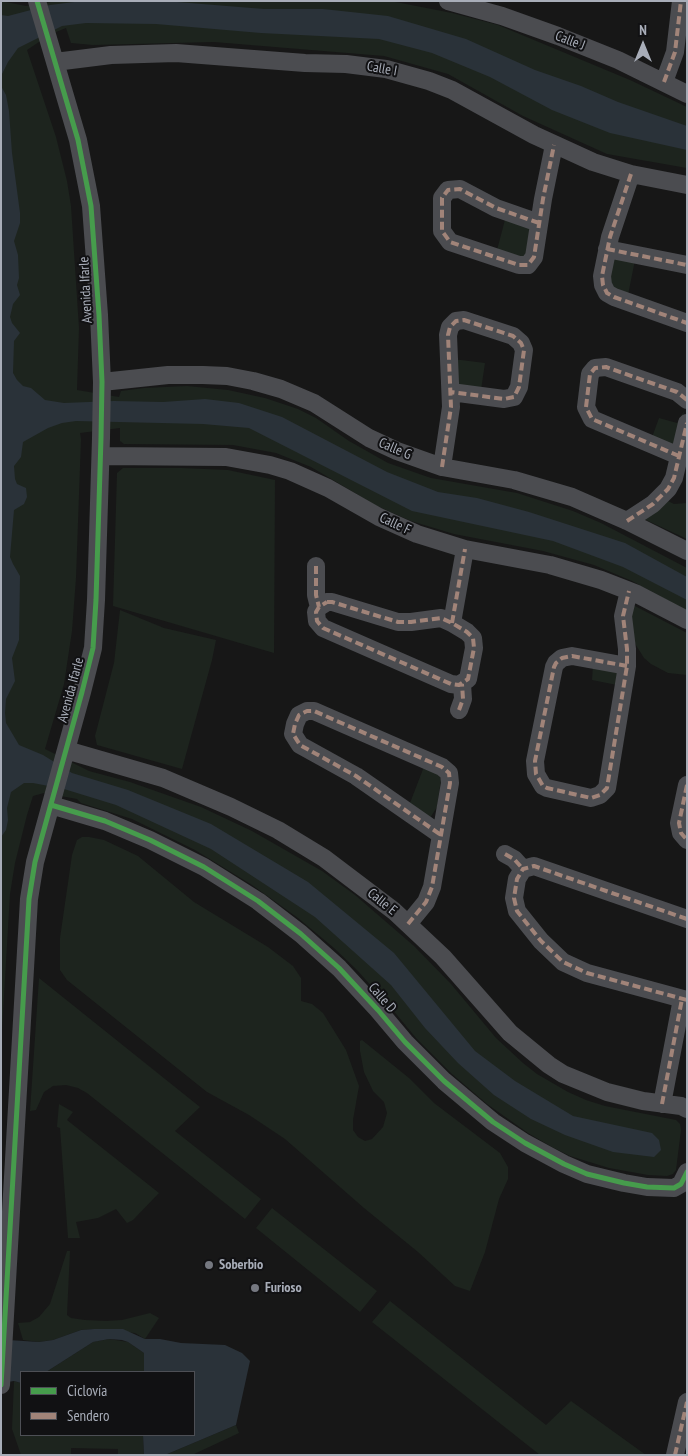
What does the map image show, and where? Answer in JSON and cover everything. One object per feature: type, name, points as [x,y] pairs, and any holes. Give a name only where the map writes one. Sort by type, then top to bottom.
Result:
[{"type":"street","name":"Calle J","points":[[448,1],[502,16],[551,33],[603,54],[687,94]]},
{"type":"street","points":[[664,82],[675,52],[682,1]]},
{"type":"street","name":"Avenida Ifarle","points":[[1,1385],[29,899],[35,862],[93,648],[101,456],[102,387],[91,206],[83,160],[38,3]]},
{"type":"street","name":"Calle I","points":[[55,62],[111,55],[176,53],[376,67],[408,74],[452,90],[554,145],[592,162],[631,174],[687,185]]},
{"type":"street","points":[[539,223],[496,208],[460,189],[448,190],[442,198],[442,231],[450,242],[522,266],[528,265],[533,260],[554,145]]},
{"type":"street","points":[[631,174],[608,249],[602,281],[607,293],[614,297],[687,323]]},
{"type":"street","points":[[608,249],[687,265]]},
{"type":"street","points":[[442,467],[449,422],[451,392],[448,331],[452,324],[456,321],[464,320],[512,336],[521,343],[524,354],[519,387],[514,397],[504,399],[451,392]]},
{"type":"street","points":[[679,456],[592,419],[586,407],[590,374],[599,367],[606,367],[677,392],[687,400]]},
{"type":"street","name":"Calle G","points":[[102,387],[168,376],[227,376],[253,381],[314,403],[386,447],[442,467],[514,480],[548,489],[598,508],[687,551]]},
{"type":"street","points":[[627,521],[653,504],[668,489],[674,478],[687,423]]},
{"type":"street","name":"Calle F","points":[[101,456],[226,457],[270,465],[290,471],[328,488],[404,529],[465,549],[566,570],[602,580],[629,591],[687,620]]},
{"type":"street","points":[[452,623],[465,549]]},
{"type":"street","points":[[316,566],[318,607],[316,616],[317,621],[323,628],[451,684],[462,684],[466,682],[469,676],[474,643],[470,635],[452,623],[441,618],[398,622],[332,602],[318,607]]},
{"type":"street","points":[[627,666],[572,656],[562,658],[556,663],[535,761],[536,774],[543,786],[591,798],[604,792],[608,783],[627,666],[623,616],[629,591]]},
{"type":"street","points":[[459,710],[463,699],[462,684]]},
{"type":"street","points":[[408,924],[430,896],[441,835],[450,778],[446,770],[314,711],[300,714],[293,734],[300,745],[356,776],[441,835]]},
{"type":"street","name":"Calle E","points":[[65,754],[163,778],[255,818],[324,858],[368,890],[408,924],[443,957],[510,1033],[535,1056],[562,1074],[592,1087],[625,1097],[662,1104]]},
{"type":"street","points":[[687,785],[679,823],[681,834],[687,840]]},
{"type":"street","name":"Calle D","points":[[52,802],[150,840],[204,867],[258,901],[301,934],[339,968],[405,1042],[444,1081],[493,1122],[525,1143],[587,1174],[624,1183],[647,1187],[674,1188],[681,1184],[687,1172]]},
{"type":"street","points":[[505,854],[514,859],[523,869]]},
{"type":"street","points":[[687,919],[539,867],[530,866],[523,869],[517,879],[514,892],[517,912],[555,956],[587,972],[685,1000],[662,1104],[682,1106],[687,1109]]},
{"type":"street","points":[[679,1454],[687,1403]]},
{"type":"shaded area","points":[[1,1],[26,6],[57,1],[389,1],[452,13],[498,25],[630,80],[687,107],[687,168],[607,154],[523,116],[448,74],[384,56],[214,42],[93,45],[71,43],[66,28],[51,34],[27,50],[56,137],[71,206],[79,328],[77,390],[119,397],[121,391],[187,386],[228,390],[265,398],[298,409],[316,418],[349,441],[388,463],[431,478],[517,493],[573,511],[601,523],[687,568],[687,611],[632,581],[594,565],[543,551],[454,534],[411,521],[377,506],[311,467],[276,453],[233,445],[124,444],[120,441],[120,428],[80,433],[76,578],[72,631],[64,684],[45,749],[89,771],[130,782],[201,807],[252,831],[322,871],[355,895],[414,946],[451,984],[496,1038],[537,1074],[586,1100],[605,1106],[676,1120],[680,1124],[681,1130],[676,1170],[673,1174],[667,1176],[648,1175],[609,1168],[570,1156],[528,1133],[487,1104],[452,1074],[416,1038],[357,970],[298,918],[252,885],[195,850],[132,819],[81,803],[77,799],[44,793],[33,796],[27,815],[15,863],[10,894],[1,1047]]},
{"type":"shaded area","points":[[82,1],[165,1],[264,9],[323,9],[388,16],[466,39],[535,70],[687,126],[687,150],[610,133],[552,110],[490,77],[432,53],[379,39],[261,33],[156,24],[86,23],[62,26],[18,48],[1,76],[1,15],[8,16],[50,5]]},
{"type":"shaded area","points":[[1,86],[6,95],[9,111],[12,153],[20,213],[20,223],[14,241],[18,255],[19,278],[17,285],[20,295],[13,304],[10,317],[20,333],[14,341],[13,373],[23,386],[31,388],[45,400],[64,403],[163,402],[205,399],[239,403],[282,417],[387,472],[438,492],[477,498],[529,512],[625,543],[687,577],[687,600],[623,567],[553,541],[412,511],[249,428],[203,424],[76,421],[62,423],[48,428],[23,442],[21,457],[14,466],[17,484],[26,488],[27,497],[24,504],[14,510],[10,557],[20,576],[19,640],[12,658],[15,681],[6,699],[5,713],[6,723],[19,745],[43,755],[72,773],[128,790],[211,824],[308,882],[394,953],[475,1051],[515,1081],[573,1116],[652,1133],[659,1140],[661,1150],[654,1157],[613,1152],[565,1135],[531,1119],[494,1095],[458,1063],[425,1028],[391,985],[315,917],[211,849],[116,805],[64,789],[33,783],[24,783],[11,792],[7,808],[8,820],[6,830],[1,837]]},
{"type":"shaded area","points":[[506,216],[534,228],[530,253],[523,257],[497,250]]},
{"type":"shaded area","points":[[615,256],[635,260],[628,295],[610,288],[609,276]]},
{"type":"shaded area","points":[[453,359],[485,363],[481,390],[459,387]]},
{"type":"shaded area","points":[[684,411],[677,445],[651,440],[659,418],[677,423]]},
{"type":"shaded area","points":[[123,468],[228,470],[275,480],[274,653],[113,606],[117,473]]},
{"type":"shaded area","points":[[668,501],[674,504],[687,503],[687,539],[644,519]]},
{"type":"shaded area","points":[[633,605],[687,633],[687,675],[668,673],[644,658],[634,642],[630,623]]},
{"type":"shaded area","points":[[120,610],[164,628],[216,640],[182,769],[97,745],[95,736],[114,663]]},
{"type":"shaded area","points":[[593,665],[619,671],[617,685],[592,680]]},
{"type":"shaded area","points":[[425,764],[436,771],[441,779],[437,807],[430,818],[410,803]]},
{"type":"shaded area","points":[[82,837],[104,840],[138,856],[194,902],[268,947],[293,966],[301,978],[301,1001],[312,1004],[323,1013],[346,1050],[359,1086],[353,1120],[353,1130],[358,1137],[365,1141],[372,1139],[383,1127],[387,1113],[384,1102],[373,1091],[364,1072],[360,1051],[360,1041],[362,1040],[409,1078],[434,1103],[500,1153],[508,1167],[508,1179],[499,1199],[485,1252],[470,1291],[455,1286],[418,1252],[285,1139],[249,1115],[207,1092],[67,980],[60,970],[60,938],[72,855],[77,840]]},
{"type":"shaded area","points":[[39,978],[200,1107],[175,1131],[261,1199],[245,1219],[87,1093],[78,1088],[66,1085],[53,1086],[44,1092],[36,1110],[30,1111]]},
{"type":"shaded area","points":[[59,1104],[73,1112],[67,1120],[159,1193],[133,1220],[127,1223],[116,1209],[98,1218],[76,1222],[80,1238],[68,1238],[60,1128],[57,1127]]},
{"type":"shaded area","points":[[272,1208],[377,1291],[360,1312],[256,1228]]},
{"type":"shaded area","points":[[67,1251],[70,1251],[67,1315],[71,1318],[106,1321],[122,1320],[150,1313],[159,1318],[145,1339],[135,1333],[94,1329],[81,1330],[53,1340],[39,1342],[23,1340],[18,1323],[30,1322],[39,1317],[50,1304]]},
{"type":"shaded area","points":[[390,1301],[546,1425],[571,1401],[646,1455],[540,1455],[372,1322]]},
{"type":"shaded area","points":[[123,1329],[145,1339],[225,1345],[242,1353],[250,1361],[236,1425],[165,1455],[144,1455],[143,1436],[195,1436],[195,1371],[144,1371],[144,1353],[122,1340],[109,1339],[93,1342],[48,1371],[20,1371],[20,1383],[14,1381],[1,1383],[8,1340],[39,1342],[53,1340],[81,1330]]},
{"type":"shaded area","points":[[109,1339],[128,1342],[144,1353],[144,1371],[48,1371],[93,1342]]},
{"type":"shaded area","points":[[14,1381],[20,1383],[20,1436],[143,1436],[144,1455],[118,1455],[118,1449],[71,1448],[71,1455],[21,1455],[12,1429]]},
{"type":"shaded area","points":[[236,1425],[239,1433],[192,1455],[165,1455]]},
{"type":"marked path","points":[[664,82],[675,52],[681,1]]},
{"type":"marked path","points":[[539,223],[496,208],[460,189],[448,190],[442,198],[442,231],[450,242],[519,265],[528,265],[534,257],[554,145]]},
{"type":"marked path","points":[[631,174],[610,237],[602,276],[603,285],[607,293],[614,297],[687,323]]},
{"type":"marked path","points":[[607,249],[687,265]]},
{"type":"marked path","points":[[442,467],[451,407],[448,335],[450,327],[456,321],[464,320],[513,336],[521,343],[524,350],[519,387],[514,397],[504,399],[451,392]]},
{"type":"marked path","points":[[679,456],[592,419],[586,407],[590,374],[595,368],[606,367],[677,392],[687,400]]},
{"type":"marked path","points":[[627,521],[653,504],[668,489],[674,478],[687,423]]},
{"type":"marked path","points":[[452,623],[465,549]]},
{"type":"marked path","points":[[316,566],[316,595],[319,607]]},
{"type":"marked path","points":[[627,666],[572,656],[562,658],[556,663],[535,761],[536,774],[543,786],[591,798],[600,795],[607,788],[627,666],[623,616],[629,591]]},
{"type":"marked path","points":[[327,602],[398,622],[441,618],[452,623],[473,638],[474,648],[468,679],[459,685],[451,684],[323,628],[317,621],[316,612],[319,607],[327,602]]},
{"type":"marked path","points":[[459,710],[463,699],[462,684]]},
{"type":"marked path","points":[[408,924],[426,902],[432,887],[450,783],[449,773],[442,767],[314,711],[307,711],[299,715],[293,734],[300,745],[356,776],[441,835]]},
{"type":"marked path","points":[[687,785],[679,823],[681,833],[687,840]]},
{"type":"marked path","points":[[505,854],[514,859],[523,869]]},
{"type":"marked path","points":[[687,919],[534,866],[523,869],[517,879],[514,898],[517,911],[541,941],[563,962],[587,973],[687,1000]]},
{"type":"marked path","points":[[662,1104],[682,999]]},
{"type":"marked path","points":[[675,1455],[687,1402]]},
{"type":"cycle path","points":[[1,1385],[29,899],[35,862],[93,648],[101,438],[102,382],[91,206],[78,140],[37,1]]},
{"type":"cycle path","points":[[51,805],[105,821],[150,840],[204,867],[258,901],[301,934],[339,968],[405,1042],[444,1081],[493,1122],[525,1143],[587,1174],[624,1183],[647,1187],[674,1188],[681,1184],[687,1172]]},
{"type":"place","name":"Soberbio","points":[[209,1265]]},
{"type":"place","name":"Furioso","points":[[255,1288]]}]
